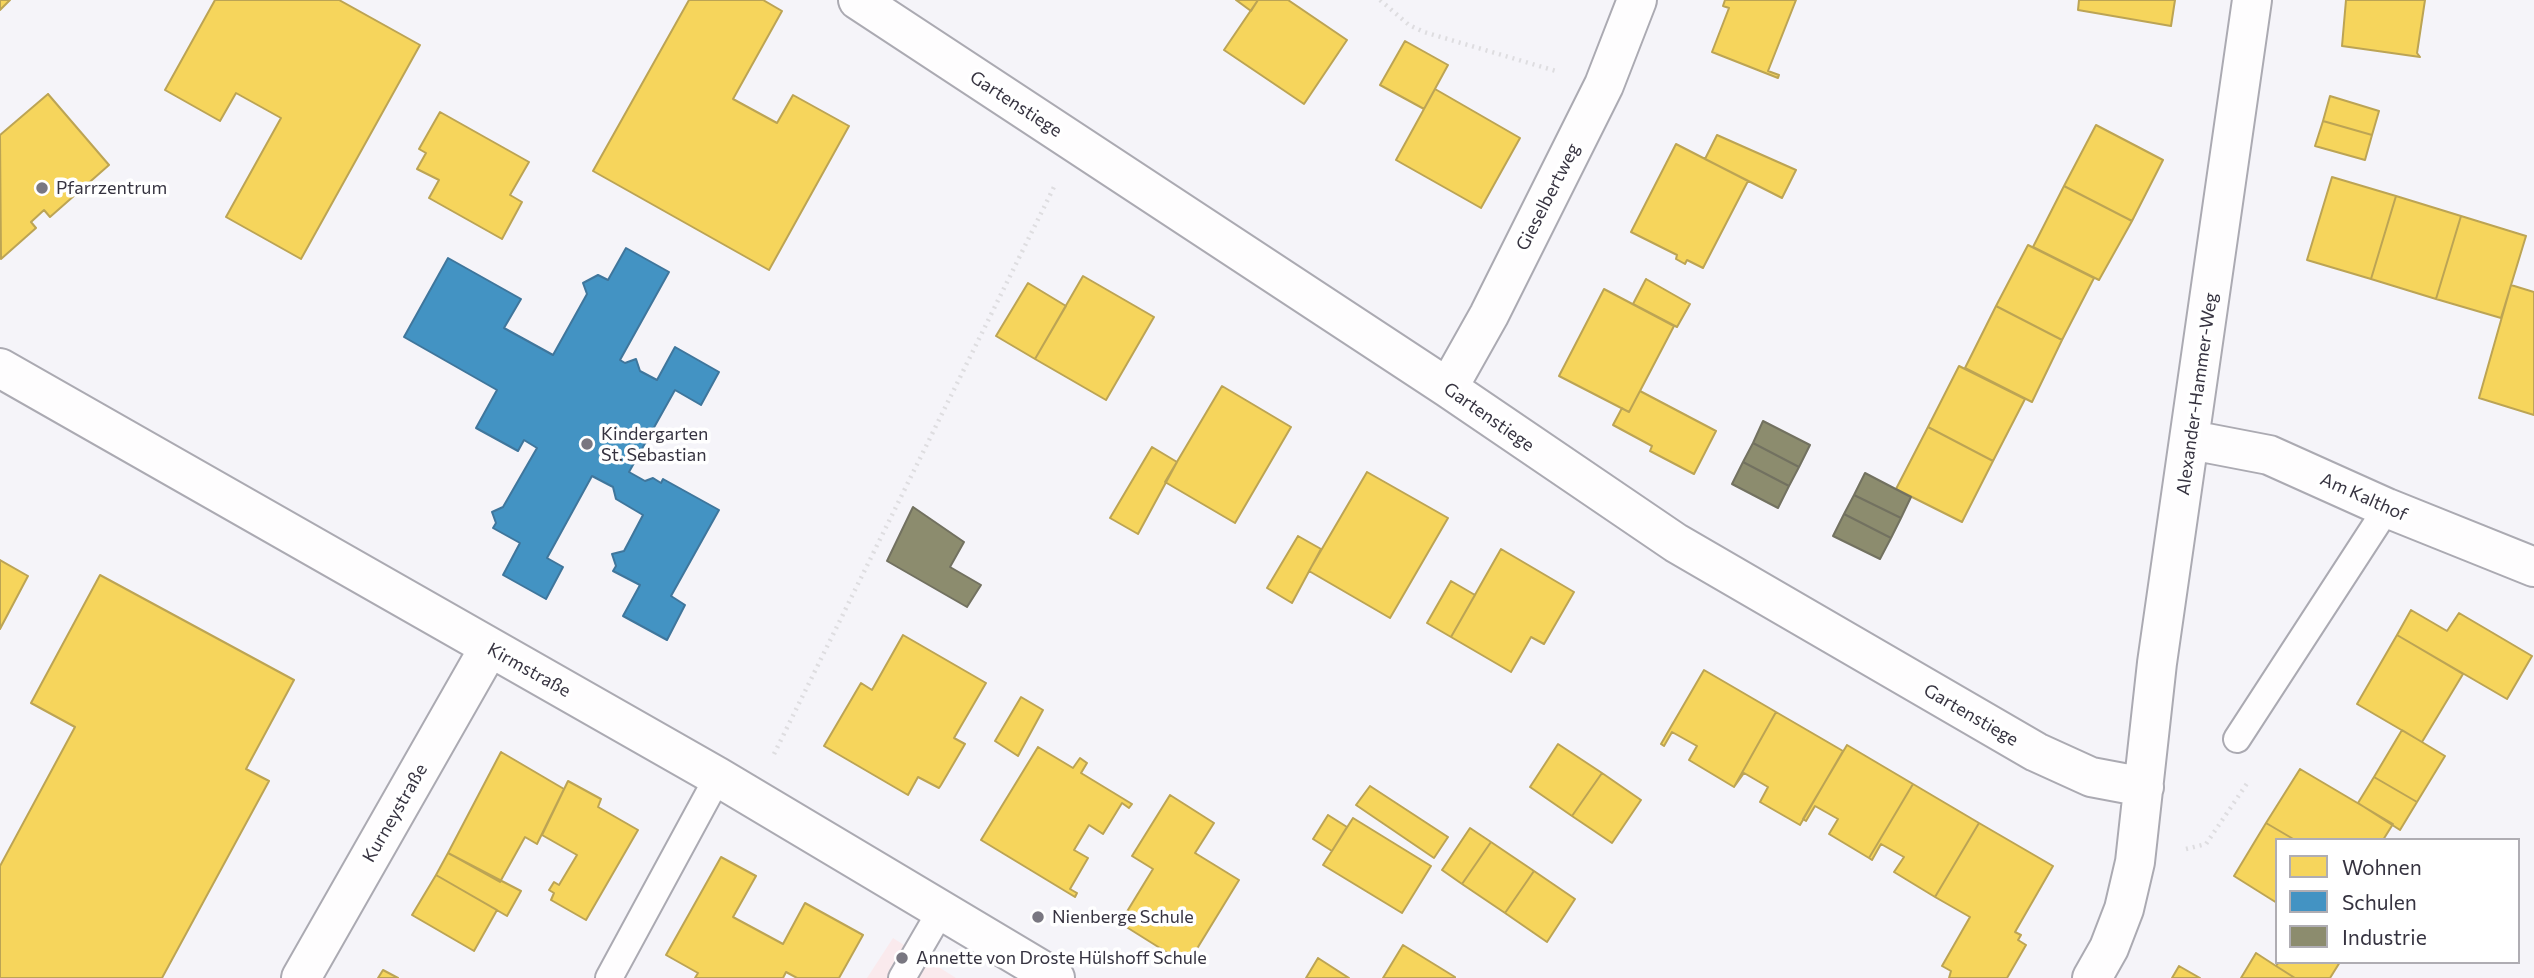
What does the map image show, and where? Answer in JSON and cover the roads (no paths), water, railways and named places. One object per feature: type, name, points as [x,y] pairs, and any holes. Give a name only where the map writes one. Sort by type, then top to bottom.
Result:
[{"type":"street","name":"Gartenstiege","points":[[858,0],[1448,388],[1676,543],[2036,752],[2091,777],[2144,788]]},
{"type":"street","name":"Gieselbertweg","points":[[1448,388],[1489,315],[1604,85],[1637,0]]},
{"type":"street","name":"Alexander-Hammer-Weg","points":[[2092,978],[2109,948],[2124,909],[2135,862],[2157,663],[2252,0]]},
{"type":"street","name":"Kirmstraße","points":[[0,368],[752,797],[1055,978]]},
{"type":"street","name":"Am Kalthof","points":[[2191,440],[2269,455],[2387,508],[2534,567]]},
{"type":"street","name":"Kurneystraße","points":[[301,978],[489,648]]},
{"type":"lane","points":[[2237,739],[2387,508]]},
{"type":"lane","points":[[609,978],[718,778]]},
{"type":"lane","points":[[902,978],[942,909]]},
{"type":"place","name":"Pfarrzentrum","points":[[42,188]]},
{"type":"place","name":"Kindergarten St. Sebastian","points":[[587,444]]},
{"type":"place","name":"Nienberge Schule","points":[[1038,917]]},
{"type":"place","name":"Annette von Droste Hülshoff Schule","points":[[902,958]]}]
